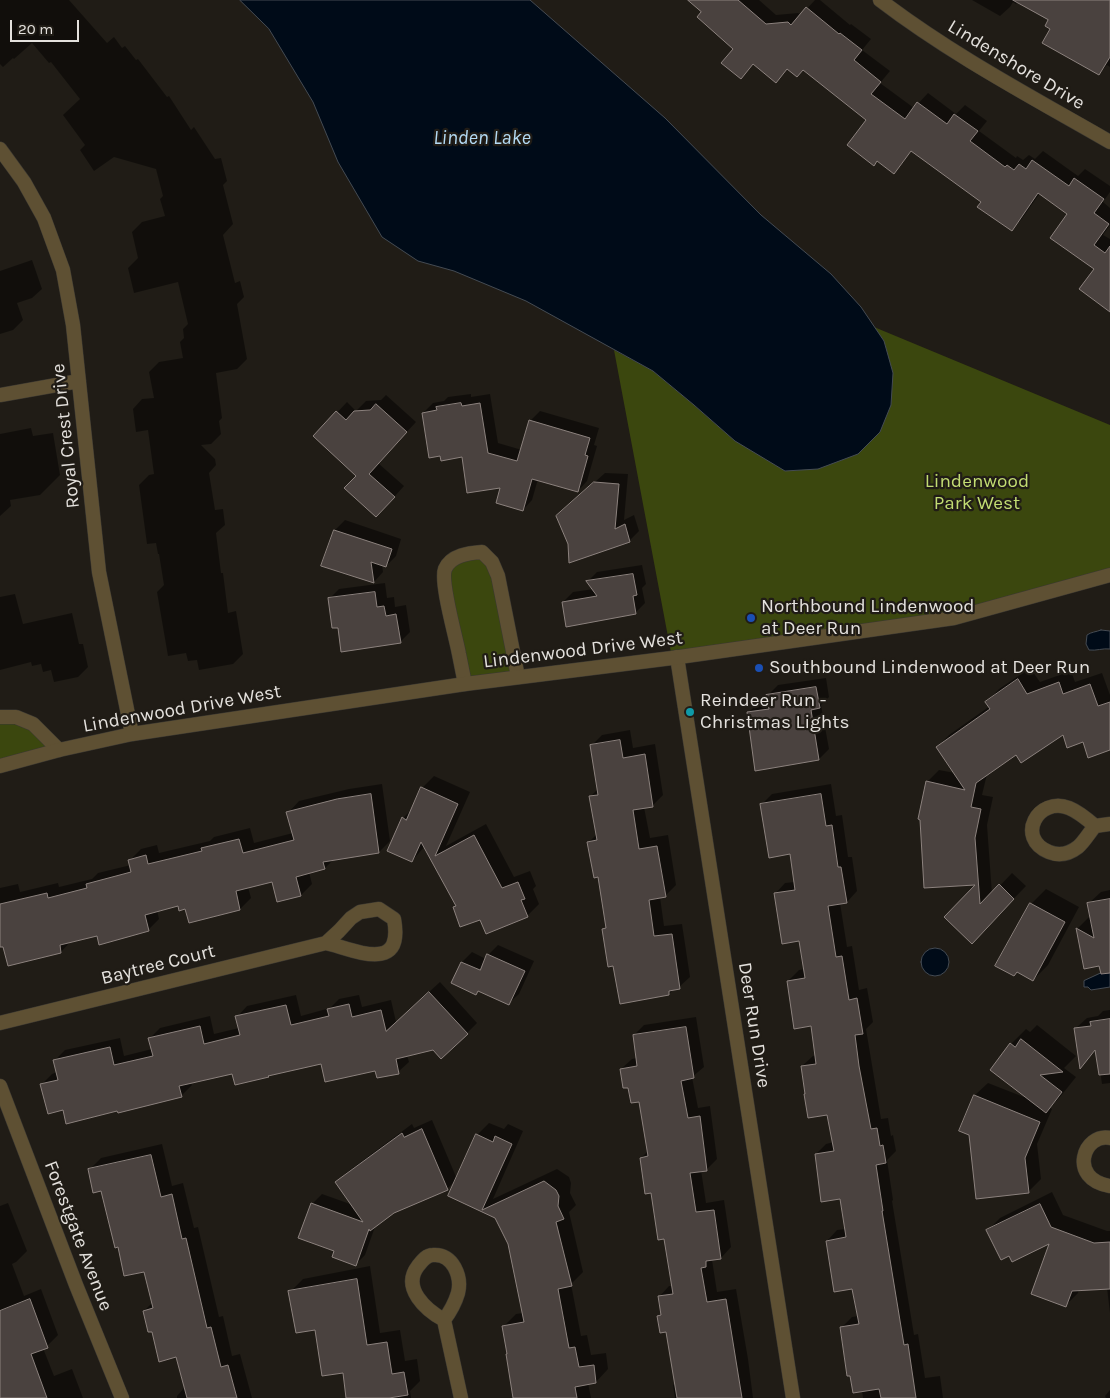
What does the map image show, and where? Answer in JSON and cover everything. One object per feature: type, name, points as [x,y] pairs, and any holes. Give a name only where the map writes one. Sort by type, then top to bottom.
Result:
[{"type":"street","name":"Lindenshore Drive","points":[[880,0],[937,41],[1110,142]]},
{"type":"street","name":"Royal Crest Drive","points":[[0,149],[24,182],[44,218],[63,270],[73,325],[99,572],[132,734]]},
{"type":"street","points":[[0,395],[79,381]]},
{"type":"street","points":[[464,684],[444,586],[445,570],[454,558],[468,553],[482,552],[492,562],[498,576],[518,677]]},
{"type":"street","name":"Lindenwood Drive West","points":[[0,766],[59,750],[132,734],[464,684],[677,657],[954,618],[1110,575]]},
{"type":"street","name":"Deer Run Drive","points":[[677,657],[793,1398]]},
{"type":"street","points":[[0,717],[16,717],[33,724],[59,750]]},
{"type":"street","points":[[1095,826],[1110,824]]},
{"type":"street","name":"Baytree Court","points":[[0,1023],[326,943],[351,918],[360,912],[379,909],[394,919],[395,941],[389,950],[379,954],[364,954],[326,943]]},
{"type":"street","name":"Forestgate Avenue","points":[[0,1086],[122,1398]]},
{"type":"street","points":[[1110,1138],[1105,1137],[1094,1141],[1086,1150],[1084,1160],[1085,1171],[1092,1180],[1110,1186]]},
{"type":"street","points":[[444,1320],[432,1314],[423,1305],[416,1295],[412,1284],[415,1270],[423,1259],[432,1254],[442,1255],[452,1262],[458,1276],[459,1292],[444,1320],[460,1398]]},
{"type":"green space","name":"Lindenwood Park West","points":[[874,327],[1110,425],[1110,575],[954,618],[672,658],[614,350],[653,371],[735,441],[884,341]]},
{"type":"green space","points":[[468,553],[492,562],[518,677],[465,684],[444,586],[455,559]]},
{"type":"green space","points":[[0,717],[16,717],[59,750],[0,766]]},
{"type":"water","name":"Linden Lake","points":[[240,0],[530,0],[665,118],[761,215],[831,274],[861,307],[884,341],[893,373],[891,405],[880,432],[858,454],[818,469],[785,471],[735,441],[653,371],[526,301],[454,271],[418,261],[382,237],[338,162],[313,102],[269,29]]},
{"type":"water","points":[[1101,630],[1110,631],[1110,649],[1089,650],[1086,644],[1087,635]]},
{"type":"water","points":[[935,948],[945,952],[949,962],[945,972],[935,976],[925,972],[921,962],[925,952]]},
{"type":"water","points":[[1110,969],[1110,987],[1091,990],[1088,987],[1084,987],[1084,981]]},
{"type":"building","points":[[688,0],[738,0],[766,24],[788,22],[791,25],[806,7],[862,50],[854,60],[881,82],[871,94],[905,119],[917,102],[947,124],[954,114],[978,131],[970,141],[1005,167],[1007,165],[1014,170],[1019,164],[1026,169],[1032,160],[1069,186],[1074,178],[1104,199],[1094,213],[1109,224],[1094,245],[1105,253],[1110,246],[1110,312],[1079,289],[1094,269],[1050,238],[1067,214],[1038,193],[1012,231],[977,207],[981,202],[911,151],[894,174],[877,161],[874,166],[847,145],[866,120],[803,70],[797,77],[787,69],[776,83],[753,64],[741,79],[721,63],[733,49],[697,17],[701,12]]},
{"type":"building","points":[[1013,0],[1110,0],[1110,57],[1099,75],[1042,43],[1050,29],[1045,26],[1048,20]]},
{"type":"building","points":[[461,403],[462,406],[480,403],[488,453],[517,461],[529,420],[590,438],[585,455],[588,456],[578,492],[532,479],[523,511],[496,503],[500,488],[467,493],[462,457],[441,461],[440,456],[429,458],[422,413],[437,410],[436,407]]},
{"type":"building","points":[[376,404],[407,432],[369,474],[395,497],[376,517],[344,488],[356,476],[313,436],[336,411],[346,420],[354,411],[370,410]]},
{"type":"building","points":[[594,482],[619,484],[615,529],[625,524],[630,542],[569,563],[568,544],[556,516]]},
{"type":"building","points":[[334,530],[392,549],[386,567],[371,562],[374,583],[321,566]]},
{"type":"building","points":[[633,574],[637,595],[633,596],[636,614],[566,627],[562,602],[597,596],[586,581]]},
{"type":"building","points":[[375,592],[377,607],[384,606],[386,616],[396,614],[401,643],[341,652],[338,628],[332,628],[328,598]]},
{"type":"building","points":[[1018,679],[1027,694],[1059,682],[1063,694],[1090,684],[1098,706],[1110,702],[1110,750],[1088,758],[1083,742],[1067,748],[1063,735],[1021,763],[1016,755],[976,783],[971,807],[981,809],[975,838],[980,904],[999,884],[1014,899],[972,944],[944,917],[975,885],[924,888],[920,820],[918,819],[926,781],[965,790],[936,747],[990,709],[985,702]]},
{"type":"building","points":[[816,687],[820,708],[811,710],[819,760],[755,771],[747,712],[769,709],[766,695]]},
{"type":"building","points":[[620,740],[623,758],[645,754],[653,807],[633,810],[639,849],[657,846],[666,897],[649,900],[654,936],[672,934],[680,989],[669,991],[669,995],[620,1004],[613,966],[608,967],[602,929],[606,928],[598,877],[594,878],[587,842],[597,840],[589,796],[598,795],[590,745]]},
{"type":"building","points":[[421,787],[458,804],[435,856],[474,835],[502,888],[518,882],[525,899],[521,900],[528,917],[486,934],[480,920],[460,927],[453,907],[456,906],[421,842],[412,862],[387,851],[402,817],[406,820]]},
{"type":"building","points":[[371,794],[379,853],[323,862],[325,869],[296,877],[301,896],[277,902],[272,882],[236,891],[240,910],[189,923],[185,909],[179,911],[178,906],[145,915],[149,931],[99,945],[97,936],[60,945],[61,953],[8,966],[3,947],[0,947],[0,904],[47,893],[48,898],[87,888],[86,884],[131,872],[128,860],[146,855],[148,864],[202,851],[201,848],[239,839],[243,853],[294,840],[286,812],[337,799]]},
{"type":"building","points":[[821,794],[826,826],[832,825],[838,867],[841,867],[847,903],[828,906],[836,957],[842,956],[849,1000],[857,998],[863,1034],[855,1035],[859,1066],[871,1129],[877,1128],[880,1146],[883,1145],[886,1163],[876,1165],[882,1211],[904,1345],[908,1344],[916,1398],[881,1398],[879,1389],[853,1393],[850,1376],[847,1376],[840,1327],[859,1324],[852,1289],[834,1292],[826,1241],[846,1237],[840,1199],[821,1202],[815,1154],[834,1151],[827,1115],[808,1118],[801,1066],[816,1064],[811,1026],[794,1029],[787,981],[805,978],[799,941],[782,944],[774,893],[795,890],[790,854],[769,858],[760,804]]},
{"type":"building","points":[[1110,899],[1110,973],[1101,974],[1099,966],[1084,969],[1076,928],[1094,938],[1087,903]]},
{"type":"building","points":[[1030,903],[1065,922],[1033,981],[1017,972],[1014,976],[995,966]]},
{"type":"building","points":[[487,954],[525,971],[509,1005],[478,991],[476,995],[451,983],[461,962],[480,970]]},
{"type":"building","points":[[429,992],[468,1034],[441,1059],[433,1050],[396,1059],[399,1074],[377,1078],[375,1071],[325,1082],[321,1064],[235,1085],[232,1074],[179,1086],[182,1097],[118,1113],[117,1111],[66,1124],[63,1110],[48,1114],[40,1084],[58,1080],[53,1060],[110,1047],[114,1065],[153,1056],[148,1038],[200,1026],[204,1044],[240,1035],[235,1016],[286,1005],[291,1025],[329,1016],[327,1009],[349,1004],[352,1017],[381,1010],[386,1031]]},
{"type":"building","points":[[1110,1019],[1110,1074],[1099,1075],[1095,1050],[1080,1069],[1074,1028],[1091,1026],[1090,1022]]},
{"type":"building","points":[[686,1027],[694,1078],[681,1081],[688,1118],[700,1116],[707,1171],[690,1173],[696,1212],[714,1210],[721,1259],[706,1261],[706,1267],[701,1268],[707,1302],[726,1299],[742,1398],[677,1398],[666,1332],[660,1333],[657,1316],[661,1315],[658,1296],[673,1294],[664,1239],[658,1240],[651,1193],[645,1194],[640,1158],[648,1156],[639,1102],[631,1103],[628,1088],[623,1088],[620,1069],[637,1066],[633,1035]]},
{"type":"building","points":[[1021,1039],[1063,1072],[1040,1075],[1062,1092],[1046,1113],[990,1070],[1010,1043],[1015,1047]]},
{"type":"building","points":[[974,1095],[1040,1122],[1025,1158],[1029,1193],[976,1199],[969,1135],[959,1131]]},
{"type":"building","points":[[422,1129],[448,1190],[394,1213],[370,1231],[369,1229],[356,1266],[332,1257],[334,1251],[298,1238],[311,1203],[363,1222],[335,1182],[402,1133],[404,1137]]},
{"type":"building","points":[[476,1134],[493,1142],[495,1136],[512,1144],[482,1210],[544,1181],[556,1190],[559,1196],[558,1206],[564,1219],[556,1222],[572,1286],[558,1289],[569,1348],[575,1347],[579,1367],[594,1365],[596,1383],[575,1387],[577,1398],[513,1398],[502,1326],[524,1322],[508,1244],[495,1218],[448,1196]]},
{"type":"building","points":[[151,1155],[161,1197],[172,1194],[182,1239],[186,1238],[207,1328],[211,1327],[221,1367],[228,1365],[237,1398],[187,1398],[176,1357],[159,1362],[152,1332],[148,1332],[143,1311],[153,1308],[144,1272],[124,1276],[118,1247],[115,1248],[101,1191],[93,1193],[88,1169]]},
{"type":"building","points":[[1040,1204],[1051,1227],[1094,1243],[1110,1242],[1110,1289],[1072,1291],[1066,1307],[1031,1294],[1049,1244],[1012,1262],[1009,1256],[1001,1260],[986,1230]]},
{"type":"building","points":[[357,1279],[367,1345],[387,1342],[392,1374],[404,1372],[408,1395],[389,1398],[346,1398],[343,1373],[322,1376],[315,1330],[296,1333],[288,1291]]},
{"type":"building","points":[[30,1299],[48,1348],[31,1354],[47,1398],[0,1398],[0,1311]]},
{"type":"place","name":"Northbound Lindenwood at Deer Run","points":[[751,618]]},
{"type":"place","name":"Southbound Lindenwood at Deer Run","points":[[759,668]]},
{"type":"place","name":"Reindeer Run - Christmas Lights","points":[[690,712]]}]
